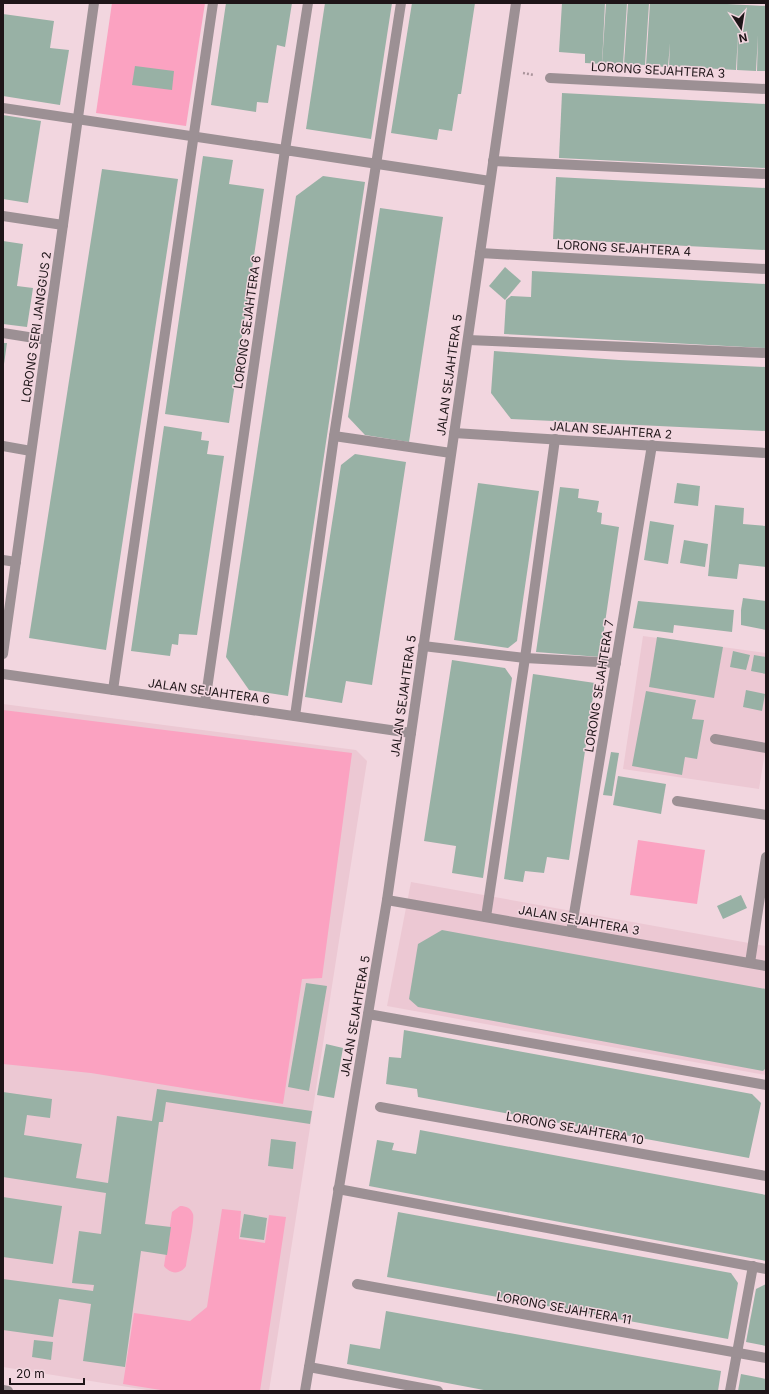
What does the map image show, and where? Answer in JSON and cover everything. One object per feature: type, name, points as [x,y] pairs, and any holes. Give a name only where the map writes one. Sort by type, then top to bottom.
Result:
[{"type":"street","name":"LORONG SERI JANGGUS 2","points":[[3,654],[94,3]]},
{"type":"street","points":[[113,690],[213,3]]},
{"type":"street","name":"LORONG SEJAHTERA 6","points":[[204,703],[308,3]]},
{"type":"street","points":[[295,716],[334,436],[401,3]]},
{"type":"street","name":"JALAN SEJAHTERA 5","points":[[305,1391],[387,900],[516,3]]},
{"type":"street","name":"LORONG SEJAHTERA 3","points":[[550,78],[766,89]]},
{"type":"street","points":[[3,108],[490,181]]},
{"type":"street","points":[[493,161],[766,174]]},
{"type":"street","points":[[3,216],[63,225]]},
{"type":"street","name":"LORONG SEJAHTERA 4","points":[[480,252],[766,269]]},
{"type":"street","points":[[3,333],[47,340]]},
{"type":"street","points":[[468,340],[766,353]]},
{"type":"street","name":"JALAN SEJAHTERA 2","points":[[454,433],[766,453]]},
{"type":"street","points":[[334,436],[451,453]]},
{"type":"street","points":[[486,917],[525,658],[555,439]]},
{"type":"street","name":"LORONG SEJAHTERA 7","points":[[571,932],[652,445]]},
{"type":"street","points":[[3,446],[32,451]]},
{"type":"street","points":[[3,560],[16,562]]},
{"type":"street","points":[[424,646],[525,658],[616,663]]},
{"type":"street","name":"JALAN SEJAHTERA 6","points":[[3,674],[411,733]]},
{"type":"street","points":[[715,738],[766,748]]},
{"type":"street","points":[[677,801],[766,815]]},
{"type":"street","points":[[750,963],[766,857]]},
{"type":"street","name":"JALAN SEJAHTERA 3","points":[[387,900],[766,966]]},
{"type":"street","points":[[368,1014],[766,1085]]},
{"type":"street","name":"LORONG SEJAHTERA 10","points":[[380,1107],[766,1174]]},
{"type":"street","points":[[338,1189],[766,1269]]},
{"type":"street","points":[[730,1391],[753,1266]]},
{"type":"street","name":"LORONG SEJAHTERA 11","points":[[357,1284],[766,1358]]},
{"type":"street","points":[[309,1367],[438,1391]]},
{"type":"street","points":[[3,1390],[8,1391]]},
{"type":"path","points":[[506,70],[550,78]]},
{"type":"shaded area","points":[[112,3],[205,3],[186,126],[96,113]]},
{"type":"shaded area","points":[[643,636],[766,653],[766,746],[759,789],[623,769]]},
{"type":"shaded area","points":[[3,704],[356,750],[367,761],[269,1391],[153,1391],[3,1367]]},
{"type":"shaded area","points":[[3,710],[352,753],[322,978],[302,979],[283,1104],[91,1073],[3,1064]]},
{"type":"shaded area","points":[[638,840],[705,850],[697,904],[630,895]]},
{"type":"shaded area","points":[[411,882],[766,946],[766,1075],[387,1006]]},
{"type":"shaded area","points":[[180,1206],[191,1210],[193,1214],[193,1223],[186,1266],[181,1271],[172,1272],[164,1266],[172,1212]]},
{"type":"shaded area","points":[[222,1209],[241,1211],[239,1239],[265,1243],[269,1215],[286,1217],[260,1391],[167,1391],[123,1384],[134,1313],[190,1321],[207,1307]]},
{"type":"building","points":[[226,3],[292,3],[285,47],[277,45],[268,103],[257,102],[256,112],[211,105]]},
{"type":"building","points":[[325,3],[392,3],[371,139],[306,129]]},
{"type":"building","points":[[412,3],[475,3],[461,94],[458,94],[452,131],[439,129],[437,140],[391,133]]},
{"type":"building","points":[[562,3],[605,3],[602,64],[585,63],[585,54],[559,52]]},
{"type":"building","points":[[606,3],[627,3],[623,65],[602,64]]},
{"type":"building","points":[[628,3],[649,3],[645,65],[624,64]]},
{"type":"building","points":[[650,3],[709,3],[766,6],[766,71],[757,71],[758,35],[756,71],[737,70],[738,34],[736,70],[669,66],[670,43],[668,67],[646,66]]},
{"type":"building","points":[[3,14],[54,21],[50,48],[69,50],[60,105],[3,96]]},
{"type":"building","points":[[135,66],[174,71],[172,90],[132,85]]},
{"type":"building","points":[[562,93],[766,104],[766,168],[559,158]]},
{"type":"building","points":[[3,115],[41,121],[28,203],[3,199]]},
{"type":"building","points":[[203,156],[233,160],[229,184],[264,189],[229,423],[165,414]]},
{"type":"building","points":[[102,169],[178,179],[106,650],[29,638]]},
{"type":"building","points":[[323,176],[365,182],[288,696],[249,690],[226,657],[296,196]]},
{"type":"building","points":[[556,177],[766,188],[766,250],[553,239]]},
{"type":"building","points":[[380,208],[443,217],[409,442],[365,435],[348,417]]},
{"type":"building","points":[[3,241],[23,244],[17,286],[33,288],[27,327],[3,324]]},
{"type":"building","points":[[505,267],[521,281],[505,300],[489,286]]},
{"type":"building","points":[[532,271],[766,284],[766,348],[504,334],[506,300],[511,296],[531,297]]},
{"type":"building","points":[[3,343],[7,343],[4,364],[3,364]]},
{"type":"building","points":[[494,351],[619,360],[766,367],[766,431],[511,419],[491,393]]},
{"type":"building","points":[[164,426],[202,432],[201,440],[209,441],[207,454],[224,456],[197,635],[179,634],[178,645],[172,644],[170,656],[131,651]]},
{"type":"building","points":[[355,454],[406,462],[372,685],[346,681],[342,703],[305,697],[341,465]]},
{"type":"building","points":[[478,483],[539,491],[517,641],[508,648],[454,640]]},
{"type":"building","points":[[677,483],[700,486],[698,506],[674,503]]},
{"type":"building","points":[[560,487],[579,489],[578,498],[599,501],[597,512],[602,513],[601,524],[619,527],[600,657],[536,652]]},
{"type":"building","points":[[715,505],[744,508],[743,524],[766,526],[766,567],[739,564],[737,579],[708,576]]},
{"type":"building","points":[[650,521],[674,525],[668,564],[644,560]]},
{"type":"building","points":[[684,540],[708,544],[705,567],[680,563]]},
{"type":"building","points":[[743,598],[766,601],[766,630],[741,625]]},
{"type":"building","points":[[638,601],[734,610],[732,632],[674,625],[673,633],[633,628]]},
{"type":"building","points":[[657,637],[723,647],[714,698],[649,687]]},
{"type":"building","points":[[733,651],[750,655],[746,670],[730,667]]},
{"type":"building","points":[[754,655],[766,657],[766,674],[751,671]]},
{"type":"building","points":[[452,660],[505,668],[512,678],[483,878],[452,873],[456,846],[424,841]]},
{"type":"building","points":[[533,674],[595,683],[569,860],[547,857],[544,873],[525,871],[523,882],[504,879]]},
{"type":"building","points":[[746,690],[765,694],[762,711],[743,707]]},
{"type":"building","points":[[646,691],[696,700],[692,719],[704,720],[697,759],[685,757],[682,775],[632,766]]},
{"type":"building","points":[[611,752],[619,753],[612,796],[603,795]]},
{"type":"building","points":[[618,776],[666,784],[661,814],[613,805]]},
{"type":"building","points":[[741,895],[747,908],[723,919],[717,906]]},
{"type":"building","points":[[442,930],[766,989],[766,1068],[763,1071],[418,1007],[409,999],[418,944]]},
{"type":"building","points":[[306,983],[327,986],[309,1091],[288,1087]]},
{"type":"building","points":[[404,1030],[752,1094],[761,1103],[749,1158],[418,1097],[417,1089],[386,1084],[389,1057],[401,1058]]},
{"type":"building","points":[[326,1044],[343,1048],[334,1098],[317,1095]]},
{"type":"building","points":[[157,1089],[312,1111],[310,1124],[166,1102],[163,1122],[159,1122],[145,1224],[171,1227],[167,1255],[141,1251],[125,1367],[83,1361],[91,1304],[59,1299],[53,1337],[3,1330],[3,1279],[93,1291],[94,1285],[72,1283],[79,1231],[101,1234],[106,1193],[3,1177],[3,1092],[52,1099],[50,1118],[27,1115],[24,1135],[82,1144],[76,1178],[108,1183],[117,1116],[152,1121]]},
{"type":"building","points":[[420,1130],[766,1195],[766,1261],[369,1186],[377,1140],[394,1143],[392,1150],[416,1154]]},
{"type":"building","points":[[271,1139],[296,1142],[293,1169],[268,1166]]},
{"type":"building","points":[[3,1197],[62,1206],[53,1264],[3,1257]]},
{"type":"building","points":[[398,1212],[731,1273],[738,1283],[728,1339],[387,1277]]},
{"type":"building","points":[[244,1214],[267,1218],[264,1240],[240,1237]]},
{"type":"building","points":[[766,1284],[766,1346],[746,1342],[756,1289]]},
{"type":"building","points":[[386,1311],[721,1371],[718,1391],[489,1391],[347,1364],[350,1344],[380,1349]]},
{"type":"building","points":[[34,1340],[53,1342],[51,1360],[32,1357]]},
{"type":"building","points":[[741,1374],[766,1379],[766,1391],[738,1391]]}]
